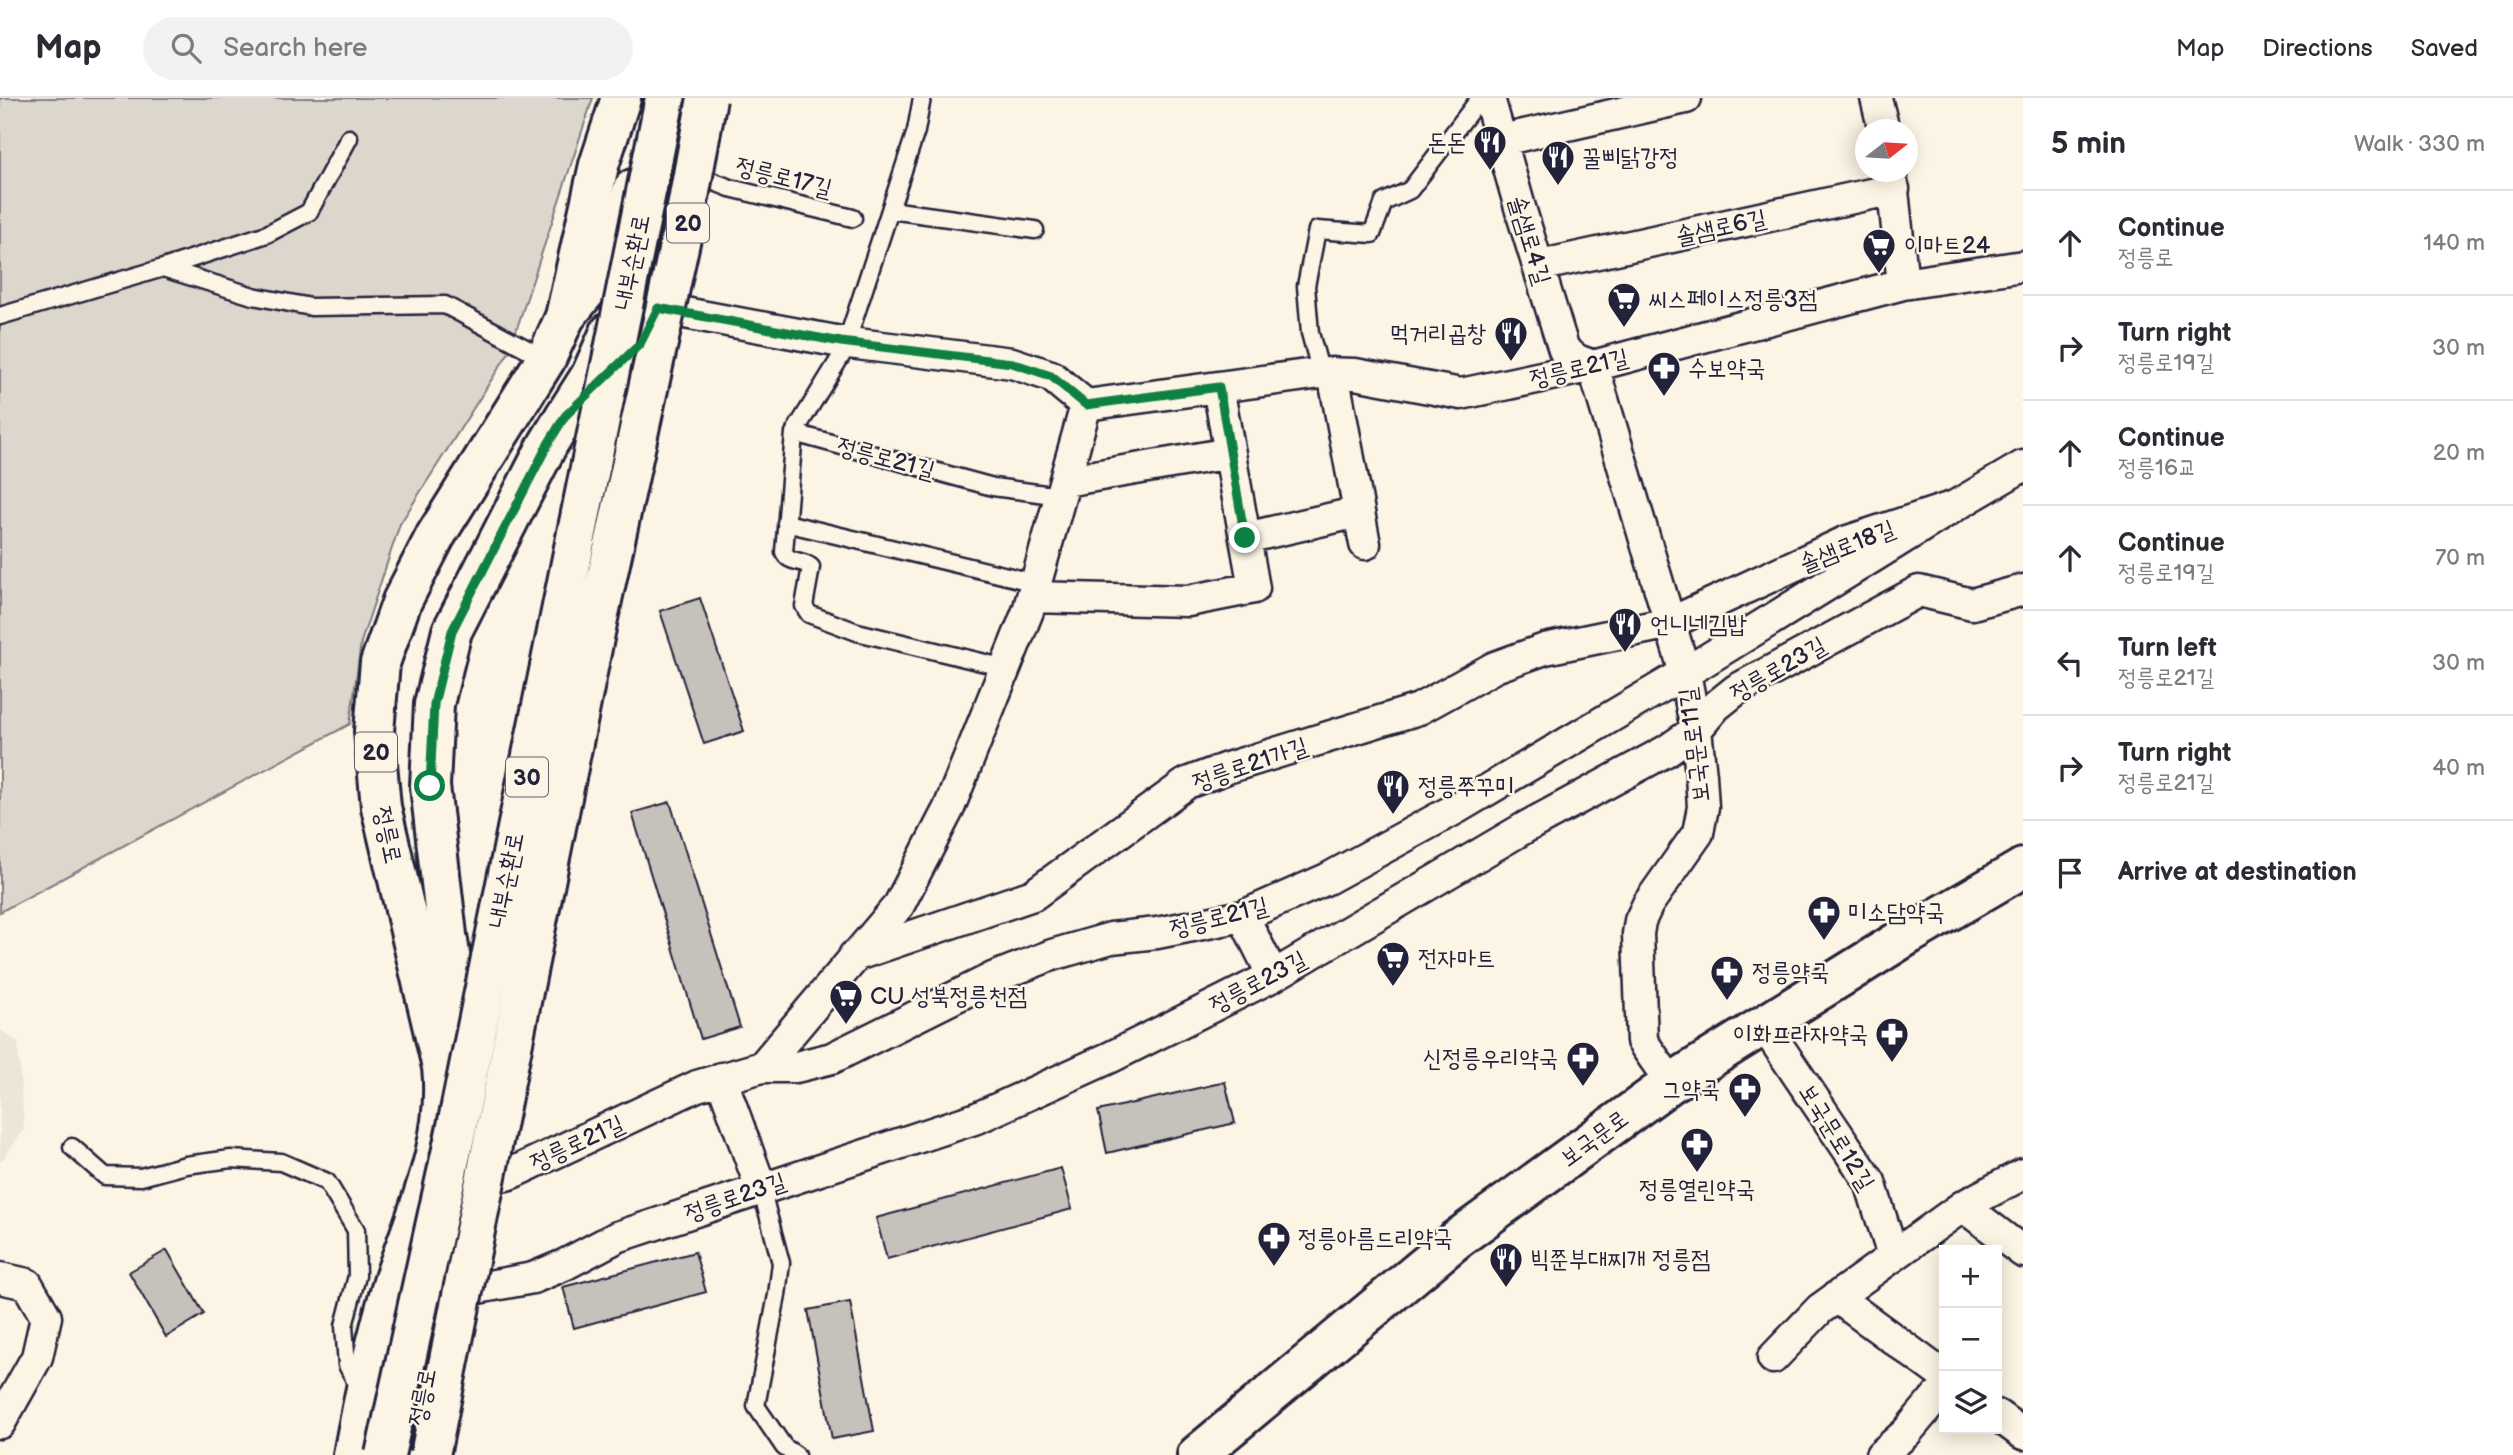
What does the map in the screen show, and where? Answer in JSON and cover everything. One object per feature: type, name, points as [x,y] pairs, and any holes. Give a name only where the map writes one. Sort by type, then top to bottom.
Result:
[{"type":"main road","points":[[565,317],[599,165],[621,98]]},
{"type":"main road","name":"정릉로","points":[[353,1455],[364,1396],[394,1281],[427,1186],[445,1089],[381,807],[374,731],[380,663],[402,601],[436,535],[546,359],[565,317],[595,280],[615,245],[631,200],[655,98]]},
{"type":"main road","name":"내부순환로","points":[[385,1455],[455,1136],[665,98]]},
{"type":"main road","points":[[565,416],[591,375],[653,235],[705,98]]},
{"type":"main road","name":"내부순환로","points":[[429,1455],[591,651],[685,219],[705,98]]},
{"type":"main road","name":"정릉로","points":[[509,521],[556,480],[602,434],[618,407],[640,344],[658,308],[704,178],[722,98]]},
{"type":"main road","name":"정릉로","points":[[410,1455],[465,1185],[469,1084],[447,936],[430,786],[434,704],[452,631],[548,444],[565,416],[640,344]]},
{"type":"main road","name":"보국문로","points":[[1203,1453],[1457,1239],[1671,1083],[1910,934],[2023,868]]},
{"type":"main road","points":[[367,1455],[427,1186]]},
{"type":"street","name":"솔샘로4길","points":[[1489,98],[1564,350],[1577,360],[1593,366]]},
{"type":"street","points":[[1511,138],[1686,98]]},
{"type":"street","points":[[1876,98],[1881,119]]},
{"type":"street","name":"솔샘로6길","points":[[1548,264],[1885,182]]},
{"type":"street","name":"솔샘로6길","points":[[1893,182],[1903,284]]},
{"type":"street","points":[[1903,284],[2023,266]]},
{"type":"street","name":"정릉로21길","points":[[1086,405],[1327,373],[1355,374],[1461,394],[1593,366],[1903,284]]},
{"type":"street","points":[[658,308],[844,343],[1012,363],[1051,376],[1086,405],[1034,590],[1006,668],[949,808],[899,905],[762,1067]]},
{"type":"street","name":"보국문로11길","points":[[1593,366],[1685,673],[1696,730],[1703,807],[1698,833],[1648,904],[1640,920],[1638,933],[1642,1041],[1671,1083]]},
{"type":"street","points":[[1327,373],[1365,544]]},
{"type":"street","points":[[1034,590],[1188,601],[1254,588],[1219,387]]},
{"type":"street","name":"정릉로21길","points":[[1063,488],[1230,453]]},
{"type":"street","name":"솔샘로18길","points":[[1670,623],[1845,542],[1955,506],[2023,466]]},
{"type":"street","name":"보국문로11길","points":[[1685,673],[1955,506]]},
{"type":"street","points":[[1245,538],[1359,512]]},
{"type":"street","name":"정릉로23길","points":[[441,1294],[533,1278],[617,1237],[977,1118],[1111,1057],[1273,976],[1526,827],[1666,751],[1696,730],[1716,706],[1736,690],[1919,591],[1972,604],[2023,590]]},
{"type":"street","name":"정릉로21가길","points":[[854,956],[1033,895],[1187,783],[1227,768],[1419,709],[1495,667],[1545,649],[1670,623]]},
{"type":"street","name":"정릉로21길","points":[[427,1186],[465,1185],[510,1174],[697,1086],[722,1078],[762,1067],[796,1067],[832,1058],[995,977],[1052,955],[1111,939],[1243,916],[1327,879],[1457,808],[1685,673]]},
{"type":"street","points":[[1243,916],[1273,976]]},
{"type":"street","name":"보국문로12길","points":[[1764,1025],[1870,1181],[1893,1256]]},
{"type":"street","points":[[722,1078],[761,1188]]},
{"type":"street","points":[[1773,1358],[1819,1309],[1963,1206],[2023,1174]]},
{"type":"street","points":[[1963,1206],[2023,1252]]},
{"type":"street","points":[[0,1278],[27,1284],[46,1317],[37,1357],[0,1423]]},
{"type":"street","points":[[1836,1297],[1939,1372]]},
{"type":"street","points":[[1881,1455],[1906,1433],[1939,1394]]},
{"type":"street","points":[[2002,1419],[2023,1434]]},
{"type":"lane","points":[[922,98],[916,131],[836,366],[794,433],[783,552],[786,557],[811,567],[804,606],[809,614],[857,632],[1006,668]]},
{"type":"lane","points":[[1327,373],[1310,332],[1306,286],[1317,230],[1372,234],[1384,202],[1410,190],[1480,98]]},
{"type":"lane","points":[[0,316],[267,234],[309,212],[349,138]]},
{"type":"lane","name":"정릉로17길","points":[[704,178],[730,188],[853,218]]},
{"type":"lane","points":[[890,210],[1035,230]]},
{"type":"lane","points":[[163,268],[253,296],[311,307],[445,305],[546,359]]},
{"type":"lane","name":"정릉로21길","points":[[794,433],[993,487],[1063,488]]},
{"type":"lane","points":[[786,523],[1034,590]]},
{"type":"lane","points":[[72,1147],[105,1176],[141,1177],[186,1165],[231,1159],[281,1162],[327,1181],[356,1230],[358,1276],[344,1326],[347,1365],[364,1396]]},
{"type":"lane","points":[[761,1188],[781,1263],[756,1406],[783,1447],[796,1455]]},
{"type":"shaded area","points":[[0,98],[593,98],[509,352],[400,524],[361,642],[350,724],[0,912]]},
{"type":"shaded area","points":[[0,1029],[18,1043],[24,1129],[0,1163]]},
{"type":"building","points":[[700,598],[744,731],[704,744],[660,611]]},
{"type":"building","points":[[670,802],[740,1027],[701,1039],[632,813]]},
{"type":"building","points":[[1225,1082],[1235,1123],[1107,1153],[1098,1111]]},
{"type":"building","points":[[1061,1168],[1072,1209],[887,1259],[876,1218]]},
{"type":"building","points":[[167,1250],[204,1314],[166,1337],[129,1272]]},
{"type":"building","points":[[695,1252],[706,1292],[574,1328],[563,1287]]},
{"type":"building","points":[[850,1302],[874,1431],[832,1439],[808,1310]]},
{"type":"place","name":"돈돈","points":[[1490,172]]},
{"type":"place","name":"꿀삐닭강정","points":[[1558,187]]},
{"type":"place","name":"이마트24","points":[[1879,275]]},
{"type":"place","name":"씨스페이스정릉3점","points":[[1624,329]]},
{"type":"place","name":"먹거리곱창","points":[[1511,363]]},
{"type":"place","name":"수보약국","points":[[1664,398]]},
{"type":"place","name":"언니네김밥","points":[[1625,654]]},
{"type":"place","name":"정릉쭈꾸미","points":[[1393,816]]},
{"type":"place","name":"미소담약국","points":[[1824,942]]},
{"type":"place","name":"전자마트","points":[[1393,988]]},
{"type":"place","name":"정릉약국","points":[[1727,1002]]},
{"type":"place","name":"CU 성북정릉천점","points":[[846,1026]]},
{"type":"place","name":"이화프라자약국","points":[[1892,1064]]},
{"type":"place","name":"신정릉우리약국","points":[[1583,1088]]},
{"type":"place","name":"그약국","points":[[1745,1119]]},
{"type":"place","name":"정릉열린약국","points":[[1697,1174]]},
{"type":"place","name":"정릉아름드리약국","points":[[1274,1268]]},
{"type":"place","name":"빅쭌부대찌개 정릉점","points":[[1506,1289]]},
{"type":"route","points":[[430,786],[434,704],[452,631],[565,416],[640,344],[658,308],[841,342],[1012,363],[1051,376],[1086,405],[1219,387],[1245,538]]}]
